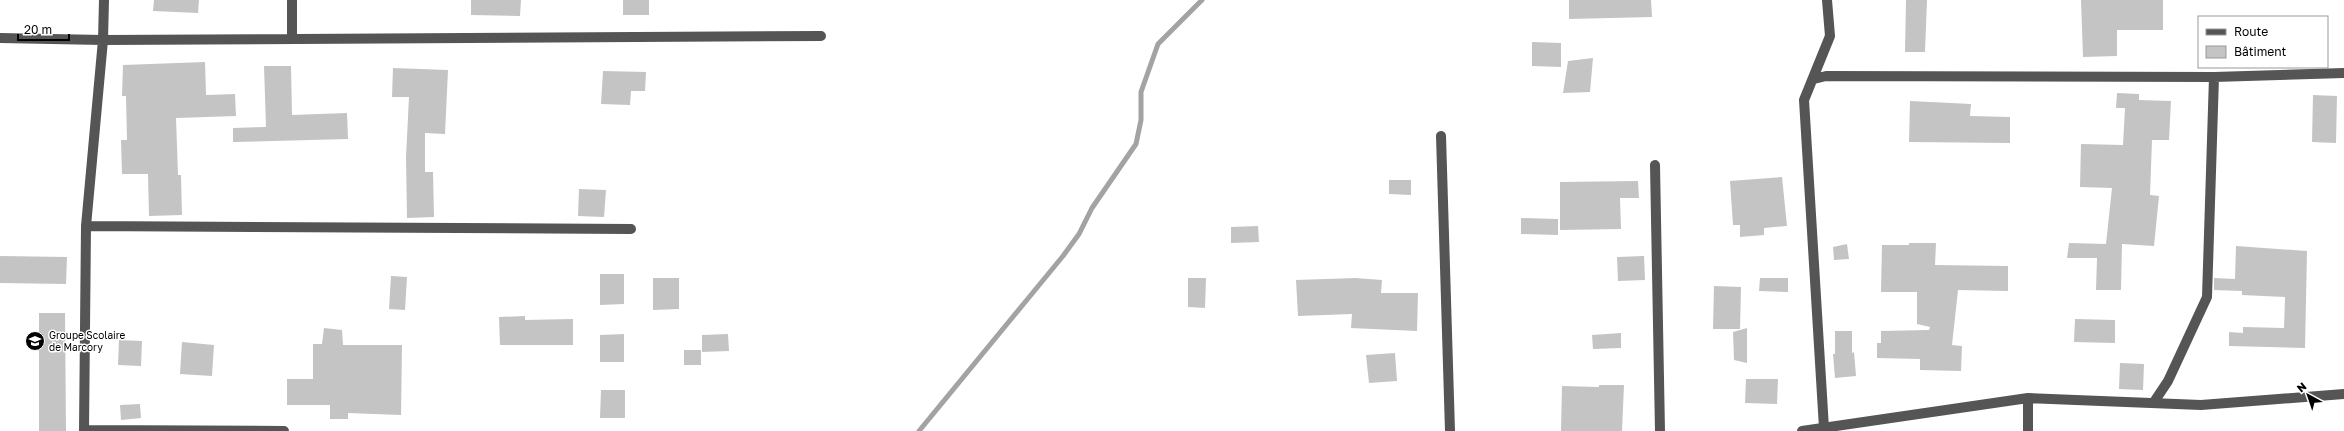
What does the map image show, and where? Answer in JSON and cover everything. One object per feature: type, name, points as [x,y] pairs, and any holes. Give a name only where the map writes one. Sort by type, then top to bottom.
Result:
[{"type":"street","points":[[104,0],[103,40],[86,226],[84,430],[284,431]]},
{"type":"street","points":[[292,0],[292,38]]},
{"type":"street","points":[[1824,428],[1804,100],[1814,79],[1830,36],[1827,0]]},
{"type":"street","points":[[0,38],[103,40],[821,36]]},
{"type":"street","points":[[1814,79],[1826,76],[2214,76],[2344,73]]},
{"type":"street","points":[[2154,402],[2168,381],[2207,298],[2214,76]]},
{"type":"street","points":[[1441,136],[1450,431]]},
{"type":"street","points":[[1656,165],[1660,431]]},
{"type":"street","points":[[86,226],[631,229]]},
{"type":"street","points":[[1802,431],[2028,398],[2201,405],[2344,394]]},
{"type":"street","points":[[2028,398],[2028,431]]},
{"type":"building","points":[[154,0],[199,0],[198,13],[153,11]]},
{"type":"building","points":[[471,0],[521,0],[520,16],[471,15]]},
{"type":"building","points":[[623,0],[649,0],[649,15],[623,15]]},
{"type":"building","points":[[1569,0],[1651,0],[1652,17],[1569,19]]},
{"type":"building","points":[[1906,0],[1927,0],[1925,52],[1905,52]]},
{"type":"building","points":[[2081,0],[2163,0],[2163,30],[2117,30],[2117,56],[2083,57]]},
{"type":"building","points":[[1532,42],[1561,43],[1561,67],[1532,66]]},
{"type":"building","points":[[1593,58],[1590,92],[1563,93],[1568,61]]},
{"type":"building","points":[[205,62],[206,95],[235,94],[236,116],[176,118],[178,175],[181,175],[182,215],[149,216],[148,174],[122,174],[121,140],[127,140],[126,96],[122,96],[123,65]]},
{"type":"building","points":[[264,66],[291,66],[292,115],[347,113],[348,139],[233,142],[233,128],[266,127]]},
{"type":"building","points":[[393,68],[448,70],[445,134],[425,133],[425,172],[433,172],[434,217],[407,218],[406,157],[409,97],[392,97]]},
{"type":"building","points":[[603,71],[646,72],[645,91],[631,91],[630,105],[601,104]]},
{"type":"building","points":[[2117,93],[2139,94],[2139,100],[2171,101],[2169,140],[2152,140],[2150,195],[2159,196],[2154,246],[2122,244],[2121,290],[2096,290],[2097,258],[2067,258],[2069,243],[2106,244],[2112,188],[2080,187],[2081,144],[2123,145],[2125,108],[2116,108]]},
{"type":"building","points":[[2313,95],[2337,96],[2336,143],[2312,142]]},
{"type":"building","points":[[1910,101],[1971,104],[1970,116],[2010,117],[2010,143],[1909,142]]},
{"type":"building","points":[[1782,177],[1787,226],[1764,228],[1764,235],[1740,237],[1740,225],[1733,225],[1730,181]]},
{"type":"building","points":[[1389,180],[1411,180],[1411,195],[1389,194]]},
{"type":"building","points":[[1638,181],[1639,198],[1620,198],[1621,229],[1560,230],[1560,182]]},
{"type":"building","points":[[579,189],[606,190],[604,217],[578,216]]},
{"type":"building","points":[[1521,218],[1558,219],[1558,235],[1521,234]]},
{"type":"building","points":[[1258,226],[1259,242],[1231,243],[1231,227]]},
{"type":"building","points":[[1909,243],[1936,243],[1935,265],[2008,266],[2008,291],[1958,290],[1952,345],[1962,346],[1961,371],[1920,370],[1920,359],[1877,358],[1877,343],[1881,343],[1881,331],[1929,330],[1930,327],[1917,324],[1917,292],[1881,292],[1882,245],[1909,245]]},
{"type":"building","points":[[1847,244],[1849,259],[1834,260],[1833,247]]},
{"type":"building","points":[[2236,246],[2307,251],[2305,348],[2229,346],[2229,332],[2243,333],[2243,327],[2284,328],[2285,297],[2242,295],[2242,291],[2214,290],[2214,278],[2235,279]]},
{"type":"building","points":[[0,256],[67,257],[66,284],[0,283]]},
{"type":"building","points":[[1644,256],[1645,280],[1618,281],[1617,257]]},
{"type":"building","points":[[600,274],[624,274],[624,304],[600,305]]},
{"type":"building","points":[[391,276],[407,277],[405,310],[389,309]]},
{"type":"building","points":[[653,278],[679,278],[679,309],[653,310]]},
{"type":"building","points":[[1188,278],[1206,278],[1205,308],[1188,307]]},
{"type":"building","points":[[1355,278],[1382,280],[1381,293],[1418,293],[1417,331],[1351,328],[1352,314],[1298,316],[1296,280]]},
{"type":"building","points":[[1760,278],[1788,278],[1788,292],[1759,291]]},
{"type":"building","points":[[1714,286],[1741,287],[1740,329],[1713,329]]},
{"type":"building","points":[[39,313],[65,313],[66,431],[39,431]]},
{"type":"building","points":[[525,316],[525,320],[573,319],[573,345],[500,345],[499,317]]},
{"type":"building","points":[[2075,319],[2115,320],[2115,343],[2074,342]]},
{"type":"building","points":[[324,328],[342,330],[343,345],[402,345],[401,415],[348,413],[348,419],[330,419],[330,405],[287,405],[287,379],[313,379],[313,344],[322,344]]},
{"type":"building","points":[[1747,328],[1747,363],[1734,360],[1733,332]]},
{"type":"building","points":[[1835,331],[1852,331],[1852,353],[1854,352],[1856,376],[1835,378],[1833,354],[1835,354]]},
{"type":"building","points":[[1621,333],[1621,348],[1593,349],[1592,335]]},
{"type":"building","points":[[624,334],[624,362],[600,362],[600,335]]},
{"type":"building","points":[[728,334],[729,351],[702,352],[702,335]]},
{"type":"building","points":[[119,340],[142,341],[141,366],[118,365]]},
{"type":"building","points":[[182,342],[214,345],[212,376],[180,374]]},
{"type":"building","points":[[684,350],[701,350],[701,365],[684,365]]},
{"type":"building","points":[[1395,353],[1397,381],[1369,383],[1366,355]]},
{"type":"building","points":[[2120,363],[2144,364],[2143,390],[2119,389]]},
{"type":"building","points":[[1746,379],[1778,379],[1777,404],[1745,403]]},
{"type":"building","points":[[1599,385],[1624,385],[1622,431],[1561,431],[1562,386],[1599,387]]},
{"type":"building","points":[[601,390],[625,390],[625,418],[600,418]]},
{"type":"building","points":[[140,404],[141,418],[121,420],[120,405]]},
{"type":"waterway","points":[[919,431],[1063,256],[1079,234],[1092,208],[1136,144],[1141,120],[1141,92],[1158,44],[1202,0]]},
{"type":"place","name":"Groupe Scolaire de Marcory","points":[[35,341]]}]
